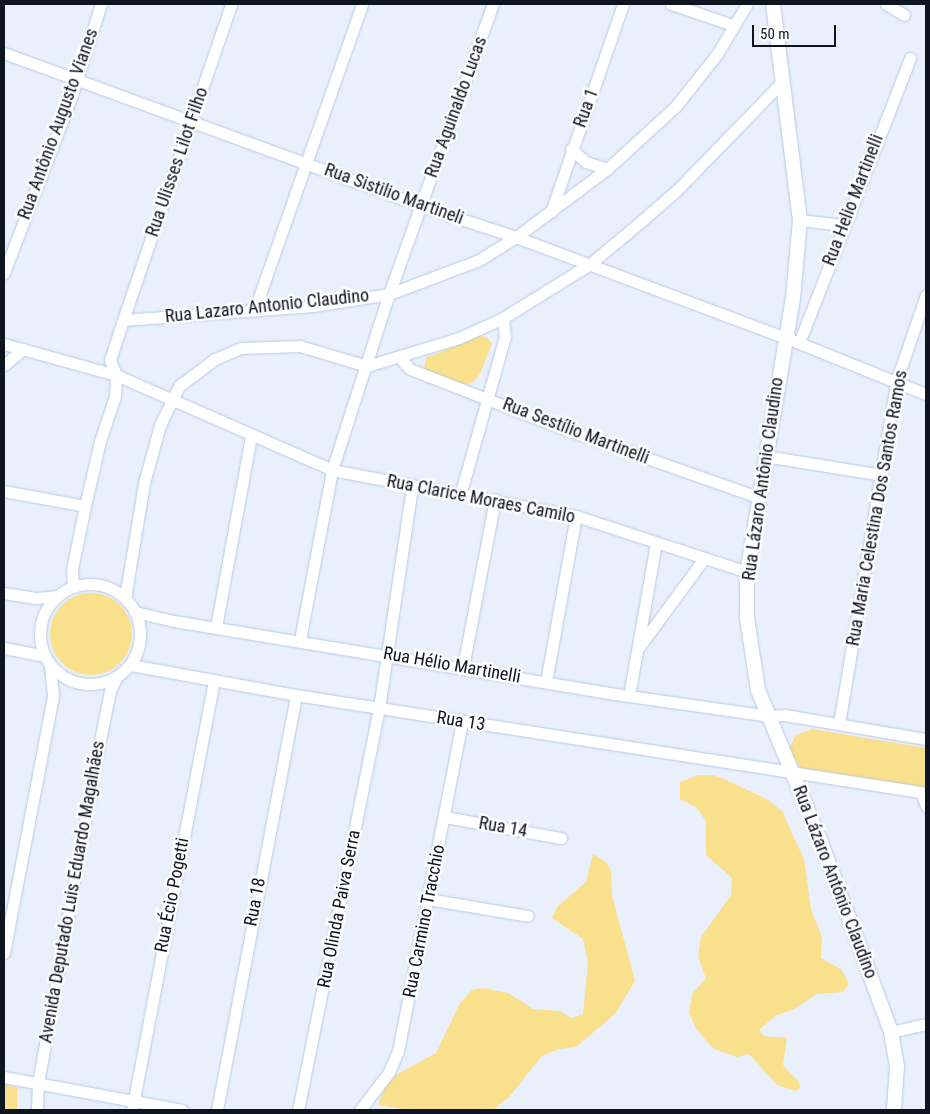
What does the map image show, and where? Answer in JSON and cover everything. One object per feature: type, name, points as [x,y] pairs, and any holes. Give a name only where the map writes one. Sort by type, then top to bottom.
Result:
[{"type":"main road","name":"Rua Lázaro Antônio Claudino","points":[[773,4],[800,220],[793,298],[784,336],[747,572],[752,657],[758,690],[792,772],[891,1032],[897,1066],[894,1110]]},
{"type":"street","name":"Rua Antônio Augusto Vianes","points":[[4,273],[76,81],[101,4]]},
{"type":"street","name":"Rua Ulisses Lilot Filho","points":[[122,320],[193,121],[231,4]]},
{"type":"street","points":[[258,309],[259,297],[362,4]]},
{"type":"street","name":"Rua Aguinaldo Lucas","points":[[389,294],[493,4]]},
{"type":"street","name":"Rua 1","points":[[551,212],[571,149],[623,4]]},
{"type":"street","points":[[672,4],[734,25]]},
{"type":"street","name":"Rua Lazaro Antonio Claudino","points":[[122,320],[258,309],[389,294],[479,260],[551,212],[607,169],[676,106],[717,54],[747,4]]},
{"type":"street","points":[[886,4],[904,15]]},
{"type":"street","name":"Rua Sistilio Martineli","points":[[4,53],[76,81],[307,162],[421,206],[516,236],[784,336],[926,394]]},
{"type":"street","name":"Rua Helio Martinelli","points":[[799,343],[843,225],[910,58]]},
{"type":"street","points":[[125,598],[144,483],[160,425],[178,386],[215,359],[241,348],[300,346],[367,366],[459,338],[503,318],[590,264],[677,190],[783,81]]},
{"type":"street","points":[[571,149],[586,162],[607,169]]},
{"type":"street","points":[[800,220],[843,225]]},
{"type":"street","points":[[300,640],[332,470],[389,294]]},
{"type":"street","name":"Rua Maria Celestina Dos Santos Ramos","points":[[839,724],[896,382],[926,295]]},
{"type":"street","points":[[461,492],[505,338],[503,318]]},
{"type":"street","points":[[74,587],[72,569],[85,506],[100,441],[115,396],[116,375],[110,360],[122,320]]},
{"type":"street","name":"Rua Clarice Moraes Camilo","points":[[4,344],[116,375],[252,437],[332,470],[412,486],[461,492],[576,516],[703,560],[747,572]]},
{"type":"street","points":[[4,365],[22,348]]},
{"type":"street","name":"Rua Sestílio Martinelli","points":[[400,357],[410,369],[559,427],[758,497]]},
{"type":"street","points":[[216,627],[252,437]]},
{"type":"street","points":[[764,456],[882,475]]},
{"type":"street","name":"Rua Olinda Paiva Serra","points":[[298,1110],[379,708],[385,654],[412,486]]},
{"type":"street","points":[[4,491],[85,506]]},
{"type":"street","points":[[463,667],[495,499]]},
{"type":"street","points":[[546,682],[576,516]]},
{"type":"street","points":[[629,696],[656,543]]},
{"type":"street","points":[[637,649],[703,560]]},
{"type":"street","points":[[4,593],[36,598],[57,596],[74,587],[102,585],[125,598],[135,612],[140,638],[131,665],[117,676],[100,683],[82,683],[64,676],[48,660],[4,648]]},
{"type":"street","points":[[4,953],[53,695],[48,660],[40,629],[46,611],[57,596]]},
{"type":"street","name":"Rua Hélio Martinelli","points":[[135,612],[629,696],[769,716]]},
{"type":"street","name":"Rua 13","points":[[131,665],[296,695],[462,722],[924,793]]},
{"type":"street","name":"Avenida Deputado Luis Eduardo Magalhães","points":[[37,1110],[38,1083],[98,750],[110,691],[117,676]]},
{"type":"street","name":"Rua Écio Pogetti","points":[[132,1105],[214,680]]},
{"type":"street","name":"Rua 18","points":[[218,1110],[230,1032],[296,695]]},
{"type":"street","points":[[769,716],[785,715],[926,739]]},
{"type":"street","name":"Rua Carmino Tracchio","points":[[360,1110],[388,1072],[398,1051],[462,722]]},
{"type":"street","points":[[924,793],[926,806]]},
{"type":"street","name":"Rua 14","points":[[445,817],[561,838]]},
{"type":"street","points":[[428,899],[528,916]]},
{"type":"street","points":[[891,1032],[926,1024]]},
{"type":"street","points":[[4,1077],[132,1105],[182,1110]]},
{"type":"shaded area","points":[[480,336],[486,337],[492,343],[480,374],[473,382],[464,385],[424,369],[426,358]]},
{"type":"shaded area","points":[[83,593],[99,593],[114,599],[126,611],[132,626],[132,642],[126,657],[114,669],[99,675],[83,675],[68,669],[56,657],[50,642],[50,626],[56,611],[68,599]]},
{"type":"shaded area","points":[[812,729],[926,748],[926,789],[801,769],[790,751],[791,745],[796,735]]},
{"type":"shaded area","points":[[698,775],[714,775],[733,783],[768,800],[782,811],[804,859],[811,909],[822,937],[821,958],[842,970],[849,984],[843,992],[817,994],[794,1009],[775,1016],[759,1030],[764,1036],[787,1038],[783,1065],[799,1082],[800,1088],[796,1091],[777,1085],[749,1054],[737,1057],[714,1049],[697,1030],[689,1013],[692,994],[706,978],[698,957],[701,937],[731,895],[732,878],[706,855],[706,821],[696,807],[680,799],[680,782]]},
{"type":"shaded area","points":[[593,854],[606,862],[611,870],[612,895],[635,981],[615,1014],[576,1047],[559,1049],[542,1056],[509,1097],[493,1110],[409,1110],[378,1105],[385,1087],[394,1076],[436,1053],[460,1003],[472,990],[484,988],[508,993],[533,1009],[560,1011],[571,1018],[583,1014],[588,963],[583,939],[552,918],[557,907],[586,882]]},
{"type":"shaded area","points":[[4,1084],[17,1088],[17,1110],[4,1110]]}]
